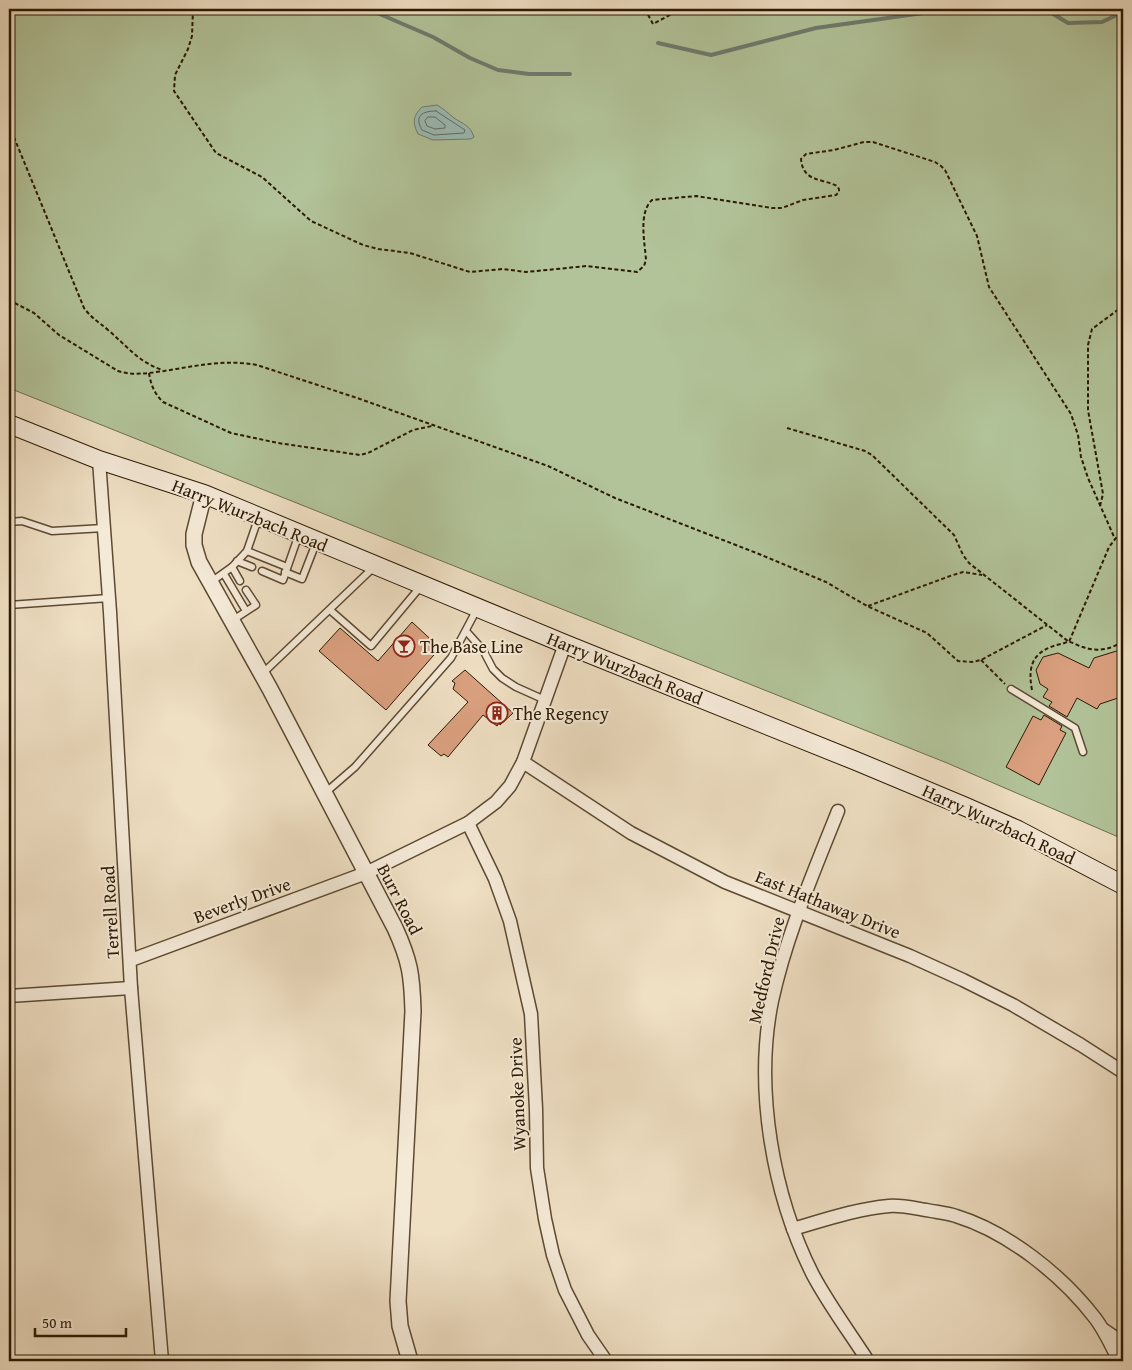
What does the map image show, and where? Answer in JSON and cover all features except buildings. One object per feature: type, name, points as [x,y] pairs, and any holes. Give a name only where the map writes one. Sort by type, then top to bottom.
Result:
[{"type":"main road","name":"Harry Wurzbach Road","points":[[9,424],[99,460],[204,494],[477,608],[966,807],[1034,838],[1120,881]]},
{"type":"street","name":"Terrell Road","points":[[99,460],[131,960],[131,988],[162,1361]]},
{"type":"street","name":"Burr Road","points":[[204,494],[194,534],[194,546],[199,562],[262,674],[406,951],[412,978],[413,1011],[398,1301],[400,1326],[410,1361]]},
{"type":"street","name":"Beverly Drive","points":[[131,960],[366,873],[468,823],[496,802],[510,786],[523,762],[565,644]]},
{"type":"street","name":"East Hathaway Drive","points":[[523,762],[631,833],[725,882],[910,956],[964,980],[1013,1005],[1123,1072]]},
{"type":"street","name":"Medford Drive","points":[[838,812],[798,911],[772,1002],[767,1049],[766,1096],[770,1143],[785,1208],[793,1229],[813,1275],[868,1361]]},
{"type":"street","name":"Wyanoke Drive","points":[[468,823],[495,879],[510,921],[531,1014],[537,1168],[553,1255],[565,1290],[588,1335],[606,1361]]},
{"type":"street","points":[[9,996],[131,988]]},
{"type":"street","points":[[793,1229],[852,1212],[890,1206],[909,1207],[955,1216],[994,1232],[1032,1257],[1075,1294],[1102,1329],[1119,1361]]},
{"type":"street","points":[[1102,1329],[1123,1343]]},
{"type":"lane","points":[[210,583],[232,567],[247,550],[259,517]]},
{"type":"lane","points":[[9,522],[22,522],[52,531],[104,528]]},
{"type":"lane","points":[[262,571],[283,580],[299,534]]},
{"type":"lane","points":[[247,550],[302,579],[317,541]]},
{"type":"lane","points":[[237,562],[252,568]]},
{"type":"lane","points":[[262,674],[375,566]]},
{"type":"lane","points":[[232,567],[240,581]]},
{"type":"lane","points":[[224,574],[246,611]]},
{"type":"lane","points":[[330,610],[372,646],[422,585]]},
{"type":"lane","points":[[232,621],[256,605],[246,590]]},
{"type":"lane","points":[[9,606],[109,598]]},
{"type":"lane","points":[[324,793],[355,767],[451,658],[477,608]]},
{"type":"lane","points":[[466,631],[483,650],[493,669],[502,678],[516,687],[545,700]]},
{"type":"lane","points":[[1011,689],[1075,728],[1082,752]]},
{"type":"path","points":[[193,9],[192,36],[188,49],[175,75],[174,91],[216,153],[262,177],[311,221],[346,238],[378,249],[422,256],[470,272],[503,269],[526,272],[587,266],[637,272],[644,266],[646,260],[644,219],[647,206],[652,200],[696,196],[782,208],[802,200],[836,195],[840,192],[837,186],[812,178],[804,171],[801,159],[806,154],[834,150],[864,142],[883,144],[907,154],[935,162],[945,170],[977,236],[989,286],[1071,414],[1078,435],[1081,457],[1115,539]]},
{"type":"path","points":[[645,9],[653,24],[681,9]]},
{"type":"path","points":[[9,125],[84,308],[92,319],[106,328],[137,357],[152,367],[165,371]]},
{"type":"path","points":[[9,300],[34,313],[59,335],[118,371],[127,374],[149,373],[226,362],[257,365],[548,466],[615,498],[826,582],[867,606],[927,633],[958,661],[972,662],[981,660],[1047,625]]},
{"type":"path","points":[[1100,506],[1103,494],[1088,410],[1088,345],[1092,329],[1123,306]]},
{"type":"path","points":[[149,373],[151,385],[156,395],[163,402],[231,433],[278,443],[360,455],[413,430],[434,425]]},
{"type":"path","points":[[787,428],[865,451],[872,455],[954,535],[963,556],[969,563],[1069,642],[1092,650],[1103,649],[1123,640]]},
{"type":"path","points":[[1069,642],[1110,547],[1123,530]]},
{"type":"path","points":[[867,606],[953,574],[963,572],[984,576]]},
{"type":"path","points":[[1035,704],[1030,672],[1033,663],[1045,648],[1069,642]]},
{"type":"path","points":[[981,660],[1011,689]]},
{"type":"green space","points":[[9,9],[1123,9],[1123,839],[947,763],[9,388]]},
{"type":"water","points":[[437,105],[468,127],[474,137],[471,139],[433,140],[418,134],[414,123],[417,113],[422,107]]},
{"type":"waterway","points":[[368,9],[433,37],[470,58],[498,70],[529,74],[570,74]]},
{"type":"waterway","points":[[658,43],[711,55],[816,28],[952,9]]},
{"type":"waterway","points":[[1045,9],[1068,23],[1102,22],[1123,12]]},
{"type":"place","name":"The Base Line","points":[[404,646]]},
{"type":"place","name":"The Regency","points":[[497,713]]}]
